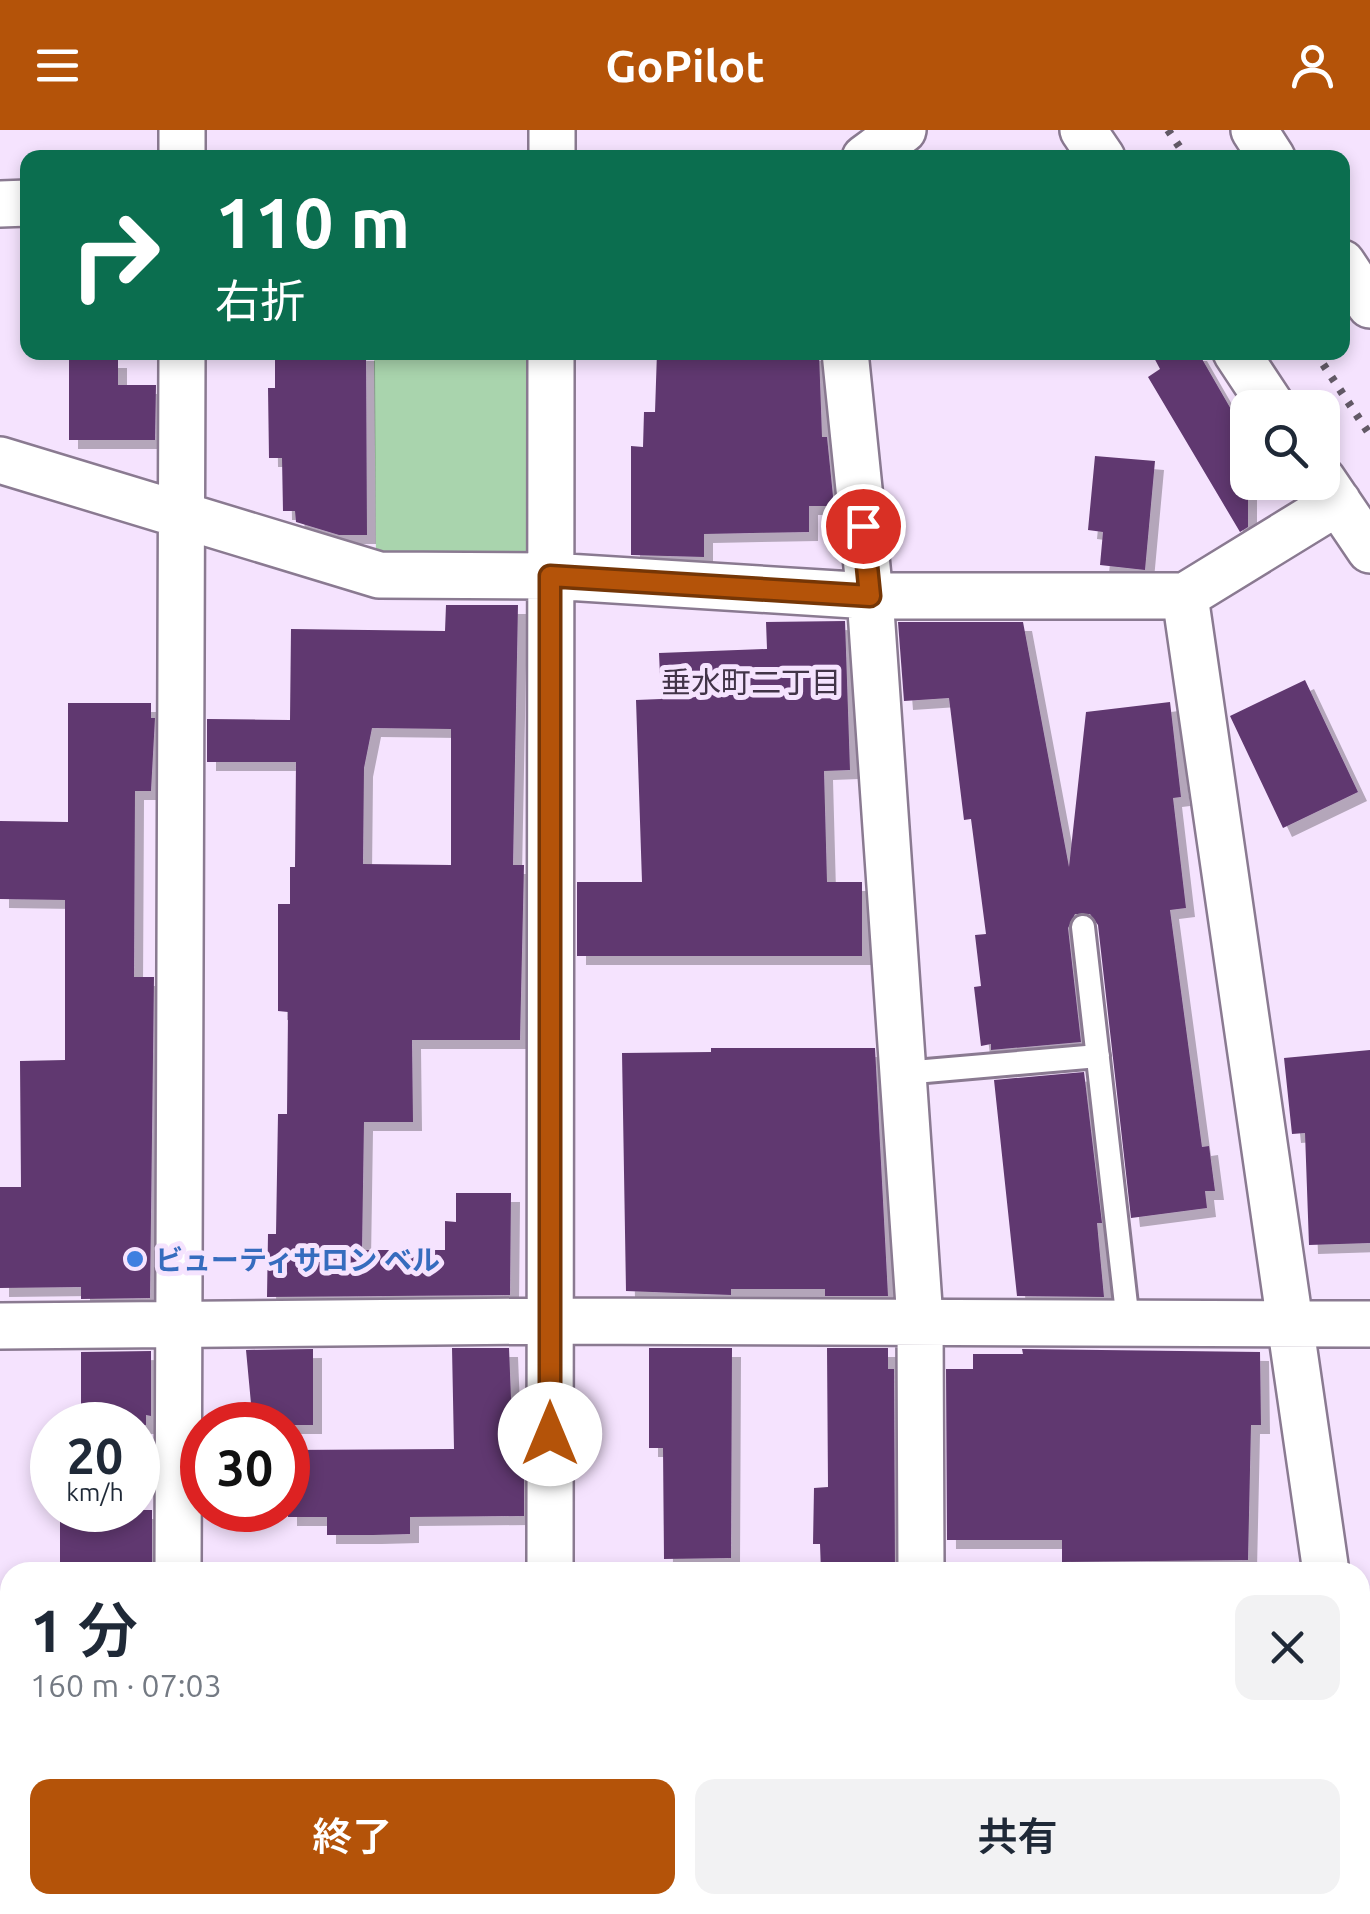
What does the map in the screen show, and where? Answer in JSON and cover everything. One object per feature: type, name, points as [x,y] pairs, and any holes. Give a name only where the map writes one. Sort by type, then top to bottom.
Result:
[{"type":"street","points":[[876,150],[903,130]]},
{"type":"street","points":[[1350,275],[1370,304]]},
{"type":"street","points":[[178,1562],[182,360]]},
{"type":"street","points":[[550,1562],[551,360]]},
{"type":"street","points":[[847,360],[870,596],[920,1320],[921,1562]]},
{"type":"street","points":[[1241,360],[1262,390]]},
{"type":"street","points":[[0,460],[378,575],[550,576],[870,596],[1185,596],[1316,500]]},
{"type":"street","points":[[1337,500],[1370,550]]},
{"type":"street","points":[[1185,596],[1324,1562]]},
{"type":"street","points":[[0,1326],[920,1320],[1370,1324]]},
{"type":"lane","points":[[1082,927],[1128,1322]]},
{"type":"lane","points":[[903,1073],[1098,1056]]},
{"type":"green space","points":[[374,360],[527,360],[529,556],[376,558]]},
{"type":"building","points":[[69,360],[118,360],[118,385],[156,385],[155,440],[69,440]]},
{"type":"building","points":[[275,360],[366,360],[367,535],[339,535],[296,522],[295,511],[283,511],[282,458],[269,458],[268,388],[275,388]]},
{"type":"building","points":[[657,360],[819,360],[822,437],[827,437],[834,506],[809,506],[809,532],[704,534],[704,557],[631,555],[631,446],[643,447],[644,412],[655,412]]},
{"type":"building","points":[[1155,360],[1203,360],[1230,408],[1230,500],[1248,500],[1248,527],[1240,532],[1148,377],[1160,369]]},
{"type":"building","points":[[1095,456],[1155,461],[1145,570],[1100,565],[1103,532],[1088,530]]},
{"type":"building","points":[[446,605],[518,605],[513,865],[524,865],[520,1040],[412,1040],[413,1122],[364,1122],[362,1250],[445,1250],[445,1221],[456,1222],[456,1193],[511,1193],[510,1295],[267,1297],[268,1234],[276,1234],[278,1114],[287,1114],[288,1012],[278,1011],[278,904],[290,904],[290,867],[295,867],[296,762],[207,762],[207,719],[290,720],[291,629],[445,631]],"holes":[[[372,728],[451,729],[451,865],[363,864],[364,768]]]},
{"type":"building","points":[[845,621],[850,770],[824,771],[827,882],[862,882],[862,956],[577,956],[577,882],[642,882],[636,700],[661,699],[659,653],[767,649],[766,622]]},
{"type":"building","points":[[898,622],[1023,622],[1069,867],[1086,712],[1170,702],[1181,797],[1173,798],[1186,908],[1170,910],[1202,1147],[1209,1146],[1215,1191],[1205,1191],[1207,1208],[1131,1218],[1098,925],[1090,914],[1075,914],[1068,928],[1081,1042],[991,1050],[991,1044],[981,1046],[974,987],[981,986],[975,935],[986,934],[971,819],[964,820],[949,698],[904,701]]},
{"type":"building","points":[[1305,680],[1358,792],[1283,828],[1230,716]]},
{"type":"building","points":[[68,703],[151,703],[151,718],[155,718],[151,791],[135,791],[134,977],[154,977],[150,1298],[81,1299],[81,1287],[0,1288],[0,1187],[21,1187],[20,1061],[65,1060],[65,900],[0,899],[0,821],[68,822]]},
{"type":"building","points":[[711,1048],[875,1048],[888,1296],[825,1296],[825,1289],[731,1289],[731,1295],[626,1291],[622,1053],[711,1052]]},
{"type":"building","points":[[1370,1050],[1370,1243],[1309,1245],[1305,1133],[1292,1134],[1284,1058]]},
{"type":"building","points":[[1084,1072],[1102,1223],[1097,1223],[1104,1297],[1017,1296],[994,1080]]},
{"type":"building","points":[[452,1348],[509,1348],[513,1448],[524,1448],[524,1516],[410,1517],[410,1534],[373,1535],[327,1535],[327,1517],[310,1517],[310,1450],[454,1449]]},
{"type":"building","points":[[649,1348],[732,1348],[731,1558],[664,1559],[663,1448],[649,1448]]},
{"type":"building","points":[[827,1348],[888,1348],[888,1369],[894,1369],[895,1562],[821,1562],[820,1544],[813,1544],[814,1488],[828,1487]]},
{"type":"building","points":[[313,1349],[313,1425],[310,1402],[251,1402],[246,1350]]},
{"type":"building","points":[[1022,1349],[1260,1352],[1261,1425],[1251,1425],[1248,1560],[1062,1562],[1062,1540],[947,1540],[946,1369],[973,1369],[973,1354],[1023,1354]]},
{"type":"building","points":[[151,1351],[151,1402],[81,1402],[81,1352]]},
{"type":"building","points":[[60,1532],[152,1532],[152,1562],[60,1562]]},
{"type":"railway","points":[[1168,130],[1182,150]]},
{"type":"railway","points":[[1320,360],[1370,435]]},
{"type":"place","name":"ビューティサロン ベル","points":[[135,1259]]},
{"type":"district","name":"垂水町二丁目","points":[[751,682]]},
{"type":"route","points":[[550,1434],[550,576],[870,596],[863,526]]}]
